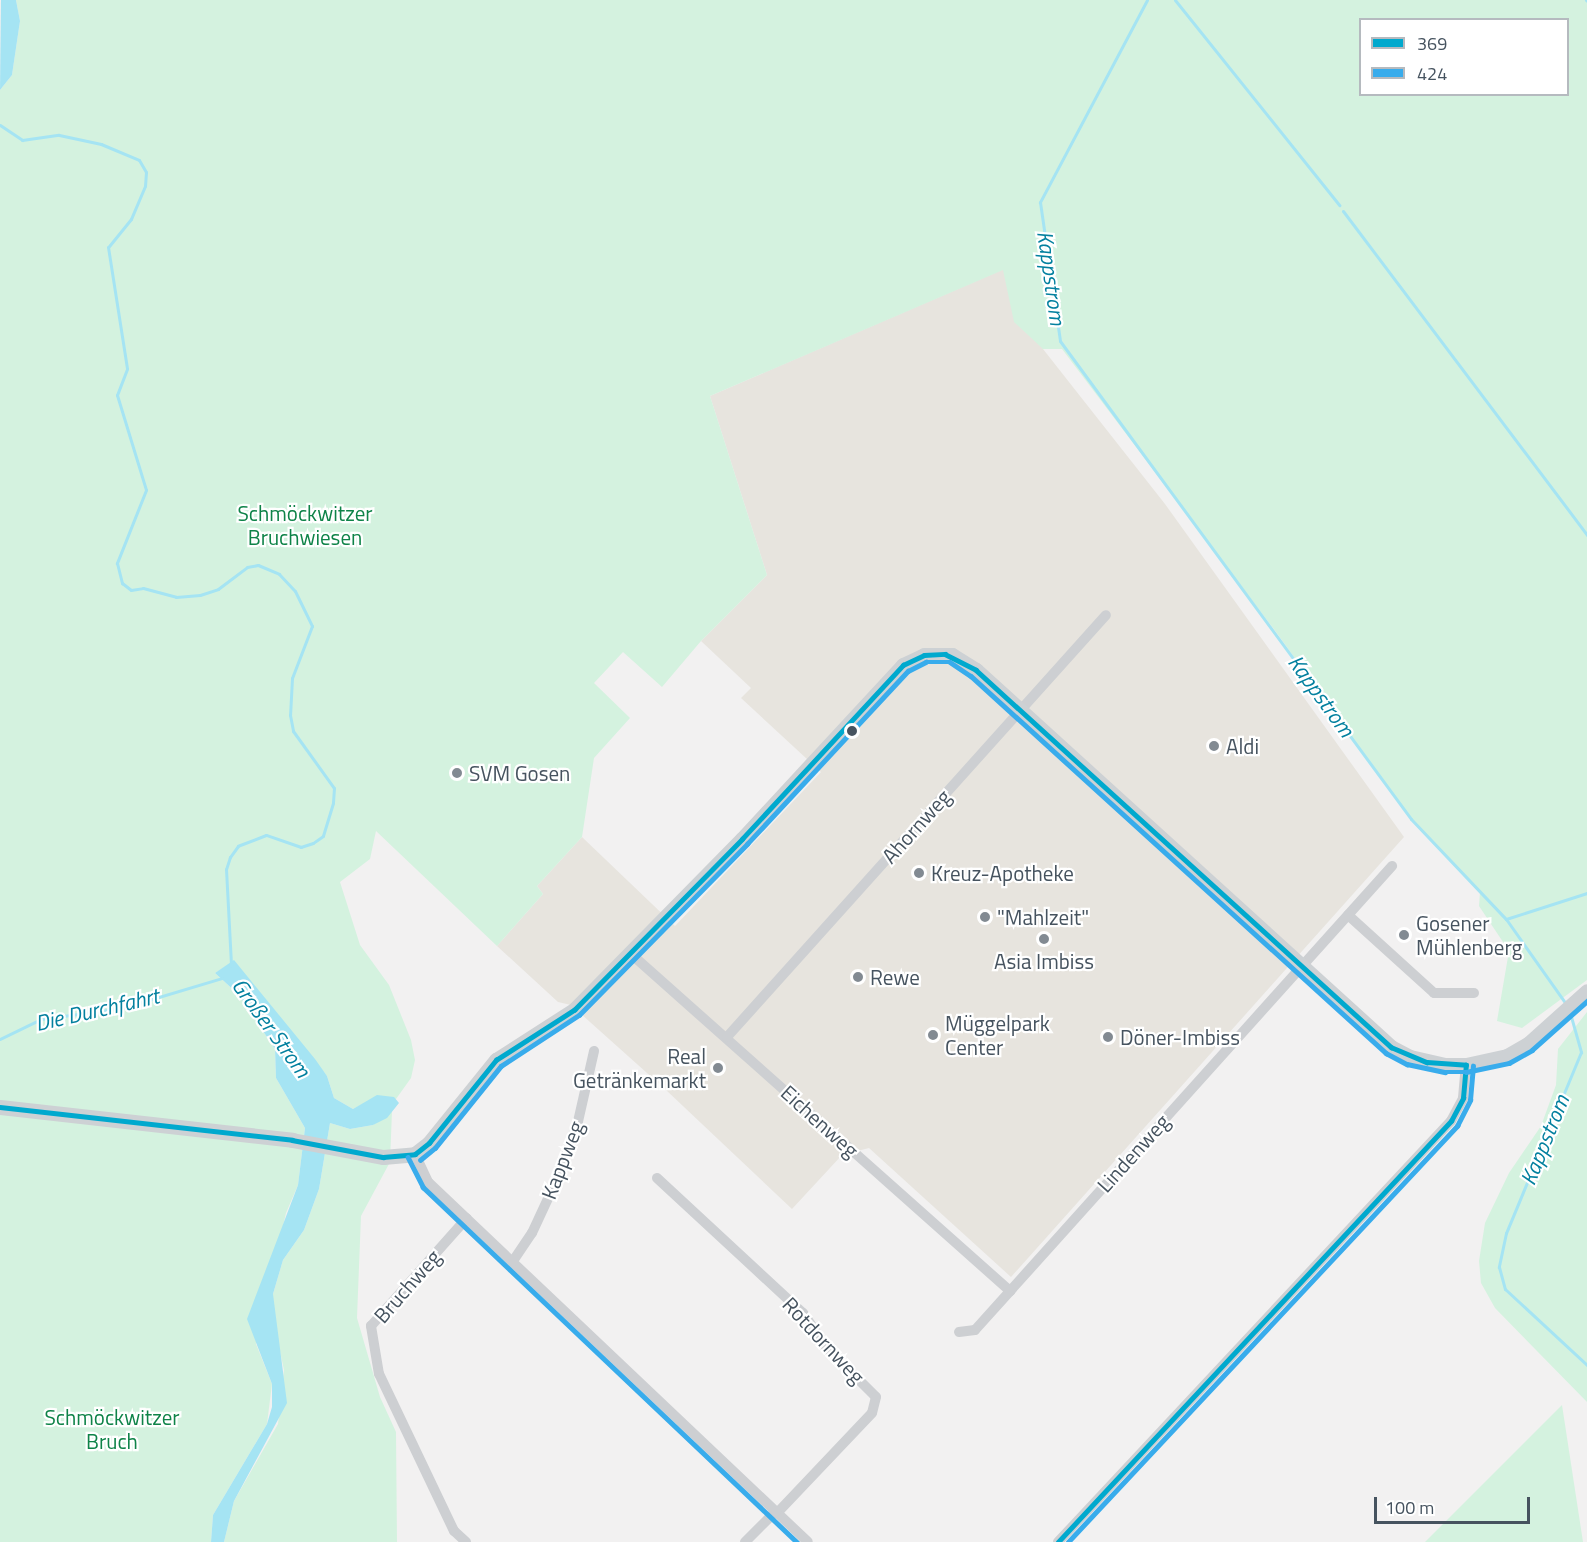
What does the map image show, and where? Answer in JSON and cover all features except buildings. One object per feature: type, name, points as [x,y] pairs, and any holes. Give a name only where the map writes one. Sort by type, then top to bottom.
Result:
[{"type":"main road","points":[[0,1107],[292,1140],[383,1157],[415,1154],[429,1143],[496,1060],[574,1010],[802,776],[903,665],[924,655],[952,655],[1020,710],[1391,1047],[1427,1062],[1466,1065],[1520,1050],[1582,996]]},
{"type":"street","name":"Ahornweg","points":[[726,1037],[1106,615]]},
{"type":"street","name":"Lindenweg","points":[[959,1332],[975,1329],[1392,866]]},
{"type":"street","points":[[1348,915],[1434,993],[1474,993]]},
{"type":"street","name":"Eichenweg","points":[[630,952],[1010,1291]]},
{"type":"street","name":"Kappweg","points":[[513,1261],[532,1233],[558,1177],[582,1106],[594,1051]]},
{"type":"street","points":[[1058,1542],[1451,1121],[1463,1098],[1466,1065]]},
{"type":"street","points":[[415,1154],[428,1182],[808,1542]]},
{"type":"street","name":"Rotdornweg","points":[[657,1178],[803,1313],[827,1348],[876,1396],[872,1413],[776,1512]]},
{"type":"street","name":"Bruchweg","points":[[466,1542],[454,1531],[379,1374],[371,1326],[467,1218]]},
{"type":"street","points":[[745,1542],[776,1512]]},
{"type":"shaded area","points":[[1018,263],[1043,349],[1165,504],[1404,837],[1011,1277],[869,1148],[842,1155],[792,1209],[666,1090],[571,1005],[558,1002],[497,946],[543,894],[537,886],[582,837],[675,926],[821,772],[741,698],[751,688],[701,641],[767,575],[710,396]]},
{"type":"green space","points":[[16,0],[1587,0],[1587,980],[1522,1028],[1497,1021],[1509,951],[1479,906],[1480,892],[1411,819],[1276,632],[1062,349],[1043,349],[1014,322],[1003,270],[710,396],[767,575],[701,641],[662,687],[623,652],[594,683],[630,718],[594,758],[582,837],[537,886],[543,894],[497,946],[376,831],[370,859],[340,882],[360,945],[389,985],[411,1040],[415,1060],[411,1078],[396,1099],[365,1103],[353,1109],[334,1098],[327,1076],[234,961],[215,973],[239,995],[275,1049],[276,1078],[305,1128],[298,1185],[286,1213],[256,1344],[272,1384],[267,1424],[213,1515],[211,1542],[0,1542],[0,90],[12,75],[20,21]]},
{"type":"green space","points":[[1587,1012],[1587,1402],[1495,1308],[1481,1283],[1479,1261],[1485,1223],[1509,1173],[1541,1126],[1556,1085],[1558,1049]]},
{"type":"green space","points":[[392,1111],[390,1162],[361,1216],[357,1318],[380,1397],[396,1432],[397,1542],[224,1542],[234,1501],[278,1424],[284,1370],[273,1319],[273,1294],[283,1260],[304,1230],[319,1189],[330,1123],[350,1129],[373,1125]]},
{"type":"green space","points":[[1562,1405],[1583,1542],[1425,1542]]},
{"type":"water","points":[[1,0],[16,0],[20,21],[12,75],[0,90]]},
{"type":"water","points":[[234,960],[315,1059],[327,1076],[334,1098],[353,1109],[377,1095],[394,1097],[399,1103],[387,1118],[373,1125],[350,1129],[330,1123],[319,1189],[304,1230],[283,1260],[273,1294],[287,1403],[234,1501],[224,1542],[211,1542],[213,1515],[267,1424],[272,1407],[272,1384],[247,1319],[298,1185],[305,1128],[276,1078],[275,1049],[239,995],[215,973]]},
{"type":"waterway","name":"Kappstrom","points":[[1147,0],[1040,202],[1060,341],[1411,819],[1506,919],[1566,1004]]},
{"type":"waterway","points":[[1175,0],[1339,205]]},
{"type":"waterway","name":"Großer Strom","points":[[0,125],[22,140],[59,135],[101,144],[139,160],[146,172],[145,186],[131,219],[108,247],[127,369],[117,395],[146,490],[117,563],[122,583],[131,590],[143,588],[176,597],[200,595],[218,589],[247,567],[258,565],[279,574],[295,591],[312,626],[292,678],[290,715],[293,731],[334,788],[333,803],[323,836],[313,843],[301,847],[266,835],[238,846],[230,857],[226,869],[231,966]]},
{"type":"waterway","points":[[1343,211],[1587,535]]},
{"type":"waterway","points":[[1506,919],[1587,893]]},
{"type":"waterway","name":"Die Durchfahrt","points":[[0,1039],[41,1019],[122,1008],[222,978]]},
{"type":"waterway","name":"Kappstrom","points":[[1570,1013],[1581,1052],[1506,1233],[1499,1267],[1505,1289],[1587,1365]]},
{"type":"transit line","name":"369","points":[[0,1107],[292,1140],[383,1157],[415,1154],[429,1143],[496,1060],[574,1010],[742,839],[903,665],[924,655],[945,654],[976,670],[1391,1047],[1427,1062],[1466,1065]]},
{"type":"transit line","name":"424","points":[[420,1160],[435,1148],[501,1066],[579,1015],[747,844],[908,671],[926,662],[950,662],[971,676],[1386,1053],[1407,1064],[1445,1072],[1466,1072],[1509,1063],[1532,1050],[1587,1001]]},
{"type":"transit line","name":"369","points":[[1058,1542],[1451,1121],[1463,1098],[1466,1065]]},
{"type":"transit line","name":"424","points":[[1068,1542],[1457,1126],[1470,1100],[1473,1066]]},
{"type":"transit line","name":"424","points":[[408,1157],[423,1187],[797,1542]]},
{"type":"place","name":"Aldi","points":[[1214,746]]},
{"type":"place","name":"SVM Gosen","points":[[457,773]]},
{"type":"place","name":"Kreuz-Apotheke","points":[[919,873]]},
{"type":"place","name":"\"Mahlzeit\"","points":[[985,917]]},
{"type":"place","name":"Gosener Mühlenberg","points":[[1404,935]]},
{"type":"place","name":"Asia Imbiss","points":[[1044,939]]},
{"type":"place","name":"Rewe","points":[[858,977]]},
{"type":"place","name":"Müggelpark Center","points":[[933,1035]]},
{"type":"place","name":"Döner-Imbiss","points":[[1108,1037]]},
{"type":"place","name":"Real Getränkemarkt","points":[[718,1068]]},
{"type":"park label","name":"Schmöckwitzer Bruchwiesen","points":[[305,525]]},
{"type":"park label","name":"Schmöckwitzer Bruch","points":[[112,1429]]}]
